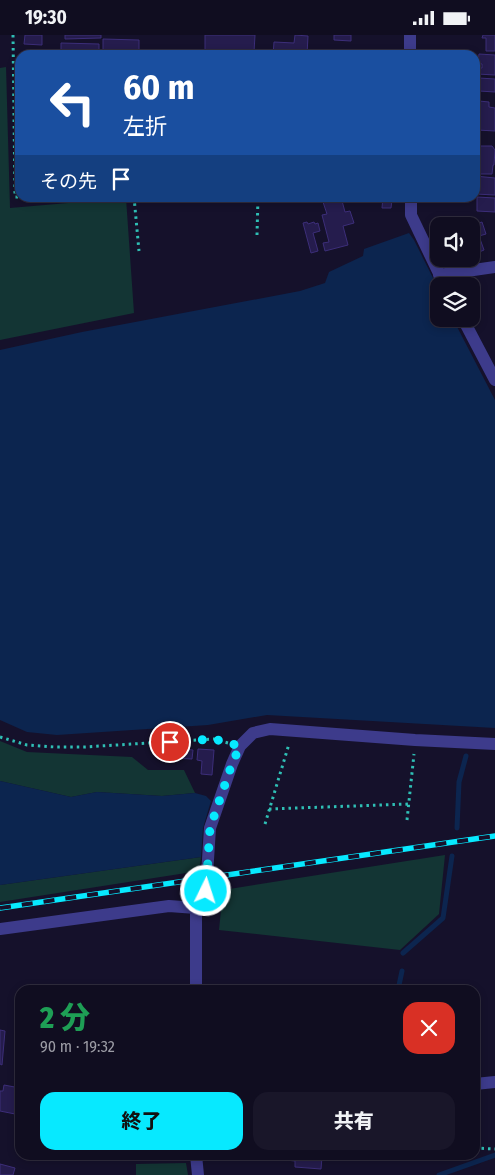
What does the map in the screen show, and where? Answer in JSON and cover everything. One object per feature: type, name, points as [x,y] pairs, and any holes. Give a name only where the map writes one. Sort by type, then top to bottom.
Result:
[{"type":"street","points":[[410,35],[410,50]]},
{"type":"street","points":[[411,202],[411,215],[440,277]]},
{"type":"street","points":[[457,277],[495,267]]},
{"type":"street","points":[[467,327],[495,379]]},
{"type":"street","points":[[196,985],[196,908],[206,891],[210,828],[240,746],[253,733],[270,729],[495,744]]},
{"type":"street","points":[[0,929],[169,906],[196,908]]},
{"type":"street","points":[[480,1084],[495,1082]]},
{"type":"street","points":[[196,1160],[198,1175]]},
{"type":"path","points":[[13,35],[15,197]]},
{"type":"path","points":[[134,202],[139,251]]},
{"type":"path","points":[[257,235],[258,202]]},
{"type":"path","points":[[265,824],[293,731]]},
{"type":"path","points":[[0,737],[27,745],[55,747],[214,739],[240,746]]},
{"type":"path","points":[[407,820],[415,740]]},
{"type":"path","points":[[269,809],[409,804]]},
{"type":"path","points":[[480,1148],[495,1149]]},
{"type":"green space","points":[[6,67],[10,208],[80,202],[126,202],[134,313],[0,340],[0,68]]},
{"type":"green space","points":[[0,741],[27,752],[132,757],[148,770],[184,770],[195,793],[162,796],[97,792],[71,797],[0,781]]},
{"type":"green space","points":[[445,855],[439,914],[400,950],[219,930],[223,890]]},
{"type":"green space","points":[[201,857],[199,871],[0,902],[0,885]]},
{"type":"green space","points":[[186,1163],[188,1175],[136,1175],[136,1164]]},
{"type":"water","points":[[409,233],[432,277],[430,277],[430,327],[457,327],[495,400],[495,728],[267,715],[208,725],[57,735],[27,732],[0,720],[0,350],[82,332],[300,291],[325,283],[329,272],[363,256],[364,249]]},
{"type":"water","points":[[0,781],[71,797],[97,792],[162,796],[195,793],[206,796],[211,801],[203,828],[201,857],[0,885]]},
{"type":"building","points":[[25,35],[42,35],[42,45],[24,44]]},
{"type":"building","points":[[65,35],[101,35],[101,38],[65,39]]},
{"type":"building","points":[[205,35],[255,35],[254,50],[205,50]]},
{"type":"building","points":[[295,35],[308,36],[307,50],[273,50],[274,42],[294,43]]},
{"type":"building","points":[[334,35],[351,35],[351,41],[334,40]]},
{"type":"building","points":[[483,35],[495,35],[495,51],[486,51],[486,38],[482,38]]},
{"type":"building","points":[[103,39],[139,40],[139,50],[103,50]]},
{"type":"building","points":[[61,43],[99,44],[99,50],[61,50]]},
{"type":"building","points":[[480,54],[495,55],[495,75],[480,74],[482,64],[480,64]]},
{"type":"building","points":[[480,78],[495,79],[495,92],[480,91]]},
{"type":"building","points":[[480,101],[489,102],[489,107],[495,108],[495,131],[480,130]]},
{"type":"building","points":[[480,146],[492,146],[495,150],[492,174],[480,174]]},
{"type":"building","points":[[480,176],[495,178],[495,195],[480,194]]},
{"type":"building","points":[[480,197],[495,198],[495,212],[477,211],[477,202],[480,202]]},
{"type":"building","points":[[323,202],[342,202],[345,212],[350,211],[354,223],[343,226],[348,245],[325,251],[323,243],[329,242],[322,215],[327,214]]},
{"type":"building","points":[[383,202],[392,202],[391,208],[382,208]]},
{"type":"building","points":[[307,222],[308,224],[318,223],[320,231],[313,233],[318,251],[311,253],[303,223]]},
{"type":"building","points":[[482,222],[486,234],[480,236],[480,223]]},
{"type":"building","points":[[480,239],[484,250],[480,252]]},
{"type":"building","points":[[175,748],[193,750],[192,759],[174,758]]},
{"type":"building","points":[[198,749],[214,750],[212,775],[201,774],[202,761],[197,760]]},
{"type":"building","points":[[0,1030],[5,1031],[2,1065],[0,1064]]},
{"type":"building","points":[[4,1085],[15,1087],[15,1114],[0,1111],[0,1091],[3,1091]]},
{"type":"building","points":[[286,1160],[322,1160],[321,1169],[295,1167],[295,1161]]},
{"type":"building","points":[[0,1164],[15,1168],[13,1175],[0,1175]]},
{"type":"waterway","points":[[457,828],[459,782],[466,756]]},
{"type":"waterway","points":[[403,953],[443,918],[452,856]]},
{"type":"waterway","points":[[399,985],[402,971]]},
{"type":"waterway","points":[[439,1175],[495,1155]]},
{"type":"railway","points":[[0,908],[495,836]]},
{"type":"route","points":[[170,742],[214,739],[240,746],[210,828],[206,891]]}]
